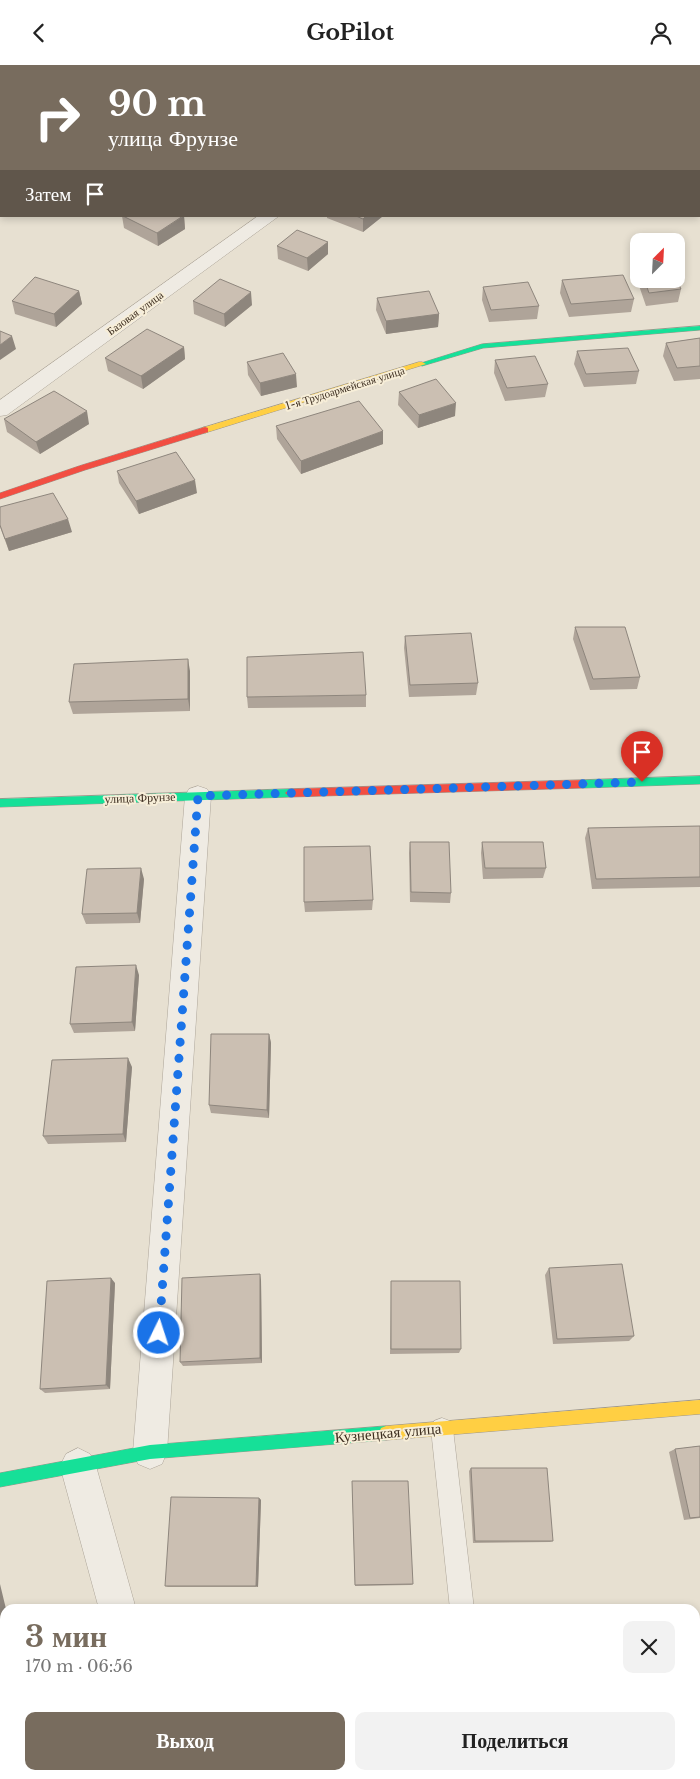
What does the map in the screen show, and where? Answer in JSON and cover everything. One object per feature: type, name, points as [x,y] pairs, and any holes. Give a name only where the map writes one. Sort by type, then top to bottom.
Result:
[{"type":"street","name":"Базовая улица","points":[[0,410],[269,217]]},
{"type":"street","name":"1-я Трудоармейская улица","points":[[0,496],[82,468],[482,347],[700,328]]},
{"type":"street","name":"улица Фрунзе","points":[[0,803],[700,780]]},
{"type":"street","points":[[150,1453],[198,796]]},
{"type":"street","name":"Кузнецкая улица","points":[[0,1480],[150,1453],[700,1407]]},
{"type":"street","points":[[78,1466],[117,1604]]},
{"type":"lane","points":[[442,1429],[461,1604]]},
{"type":"building","points":[[125,217],[181,217],[157,233]]},
{"type":"building","points":[[297,230],[328,242],[307,258],[277,246]]},
{"type":"building","points":[[623,275],[634,299],[571,304],[562,280]]},
{"type":"building","points":[[35,277],[79,291],[54,314],[12,301]]},
{"type":"building","points":[[220,279],[251,292],[224,314],[193,301]]},
{"type":"building","points":[[528,282],[539,306],[491,310],[483,287]]},
{"type":"building","points":[[647,288],[681,289],[649,293]]},
{"type":"building","points":[[429,291],[439,314],[386,321],[377,298]]},
{"type":"building","points":[[147,329],[184,347],[141,376],[105,358]]},
{"type":"building","points":[[0,331],[12,336],[0,345]]},
{"type":"building","points":[[700,338],[700,366],[677,368],[666,343]]},
{"type":"building","points":[[628,348],[639,371],[586,374],[577,351]]},
{"type":"building","points":[[283,353],[296,374],[260,383],[247,362]]},
{"type":"building","points":[[535,356],[548,384],[507,388],[495,360]]},
{"type":"building","points":[[436,379],[456,403],[419,415],[399,392]]},
{"type":"building","points":[[54,391],[87,411],[36,442],[4,419]]},
{"type":"building","points":[[359,401],[383,431],[301,461],[276,426]]},
{"type":"building","points":[[176,452],[195,480],[136,501],[117,471]]},
{"type":"building","points":[[53,493],[68,519],[5,539],[0,525],[0,507]]},
{"type":"building","points":[[575,627],[625,627],[640,677],[593,679]]},
{"type":"building","points":[[471,633],[478,683],[410,685],[405,636]]},
{"type":"building","points":[[363,652],[366,695],[247,697],[247,657]]},
{"type":"building","points":[[188,659],[188,699],[69,702],[74,664]]},
{"type":"building","points":[[700,826],[700,877],[596,879],[588,828]]},
{"type":"building","points":[[410,842],[449,842],[451,893],[411,892]]},
{"type":"building","points":[[482,842],[543,842],[546,868],[485,868]]},
{"type":"building","points":[[370,846],[373,900],[304,902],[304,847]]},
{"type":"building","points":[[141,868],[137,913],[82,914],[87,869]]},
{"type":"building","points":[[136,965],[132,1022],[70,1024],[76,967]]},
{"type":"building","points":[[211,1034],[269,1034],[267,1110],[209,1105]]},
{"type":"building","points":[[128,1058],[123,1134],[43,1136],[52,1060]]},
{"type":"building","points":[[622,1264],[634,1336],[557,1339],[549,1268]]},
{"type":"building","points":[[260,1274],[260,1358],[180,1362],[182,1278]]},
{"type":"building","points":[[111,1278],[106,1385],[40,1389],[47,1281]]},
{"type":"building","points":[[391,1281],[460,1281],[461,1349],[391,1349]]},
{"type":"building","points":[[700,1446],[700,1517],[690,1518],[675,1449]]},
{"type":"building","points":[[471,1468],[547,1468],[553,1541],[475,1541]]},
{"type":"building","points":[[352,1481],[408,1481],[413,1584],[355,1585]]},
{"type":"building","points":[[171,1497],[259,1498],[256,1586],[165,1586]]},
{"type":"traffic: fast","points":[[422,364],[482,346],[700,328]]},
{"type":"traffic: fast","points":[[583,784],[700,780]]},
{"type":"traffic: fast","points":[[0,803],[290,793]]},
{"type":"traffic: fast","points":[[0,1480],[150,1452],[386,1433]]},
{"type":"traffic: slow","points":[[205,430],[422,364]]},
{"type":"traffic: slow","points":[[386,1433],[700,1407]]},
{"type":"traffic: jam","points":[[0,496],[82,468],[205,430]]},
{"type":"traffic: jam","points":[[290,793],[583,784]]},
{"type":"route","points":[[159,1333],[198,796],[642,782]]}]
